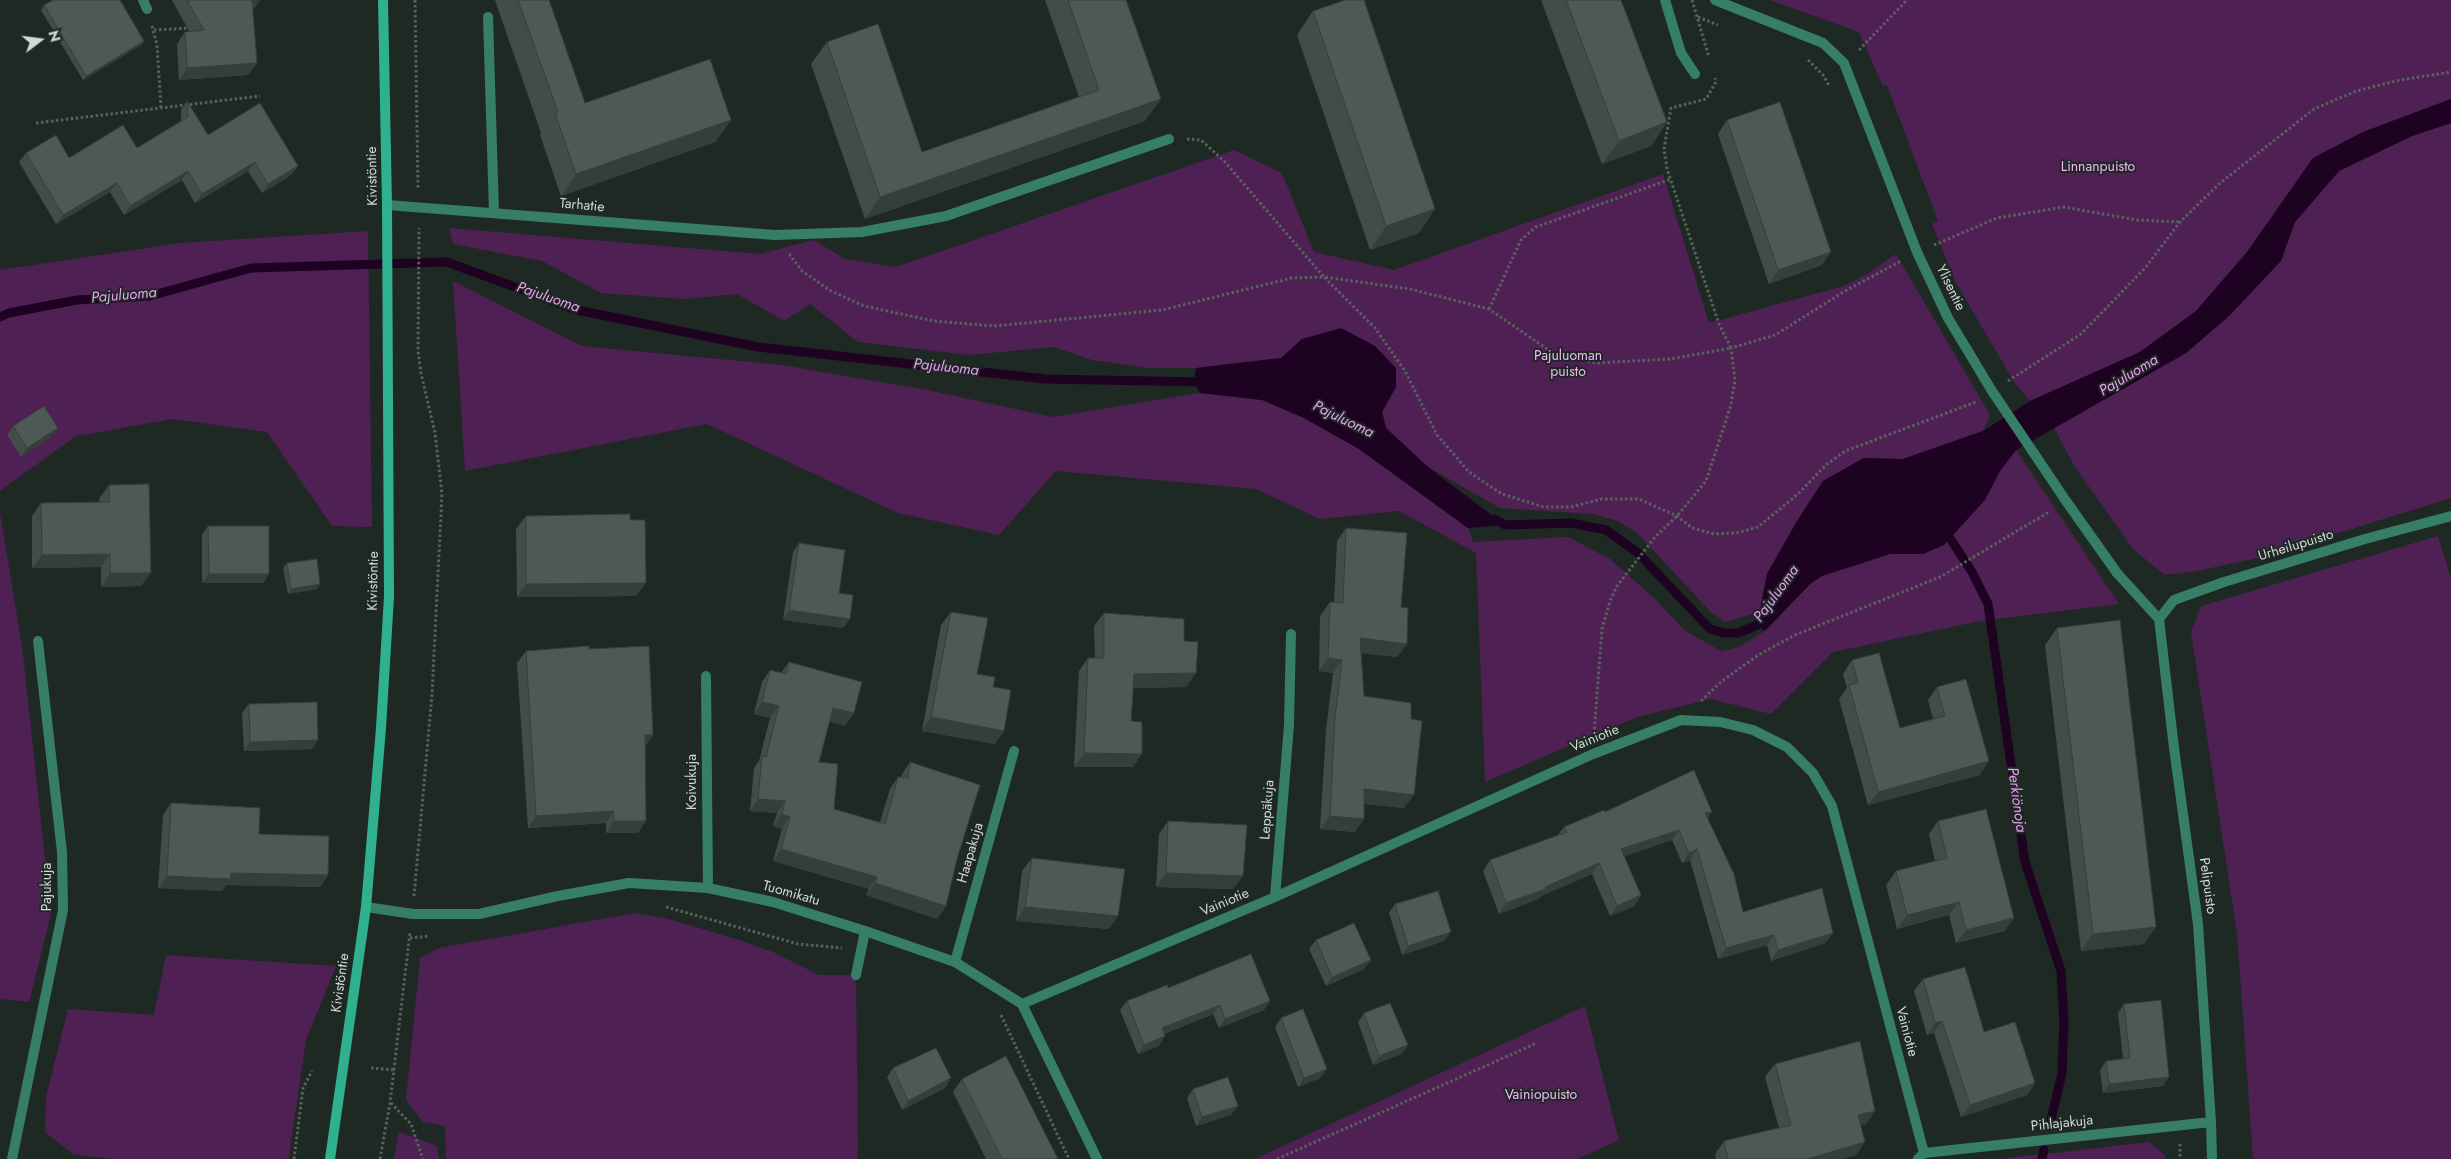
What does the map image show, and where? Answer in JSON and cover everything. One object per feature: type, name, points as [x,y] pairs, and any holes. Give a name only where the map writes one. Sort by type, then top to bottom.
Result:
[{"type":"main road","name":"Kivistöntie","points":[[330,1159],[366,907],[381,728],[389,597],[387,205],[383,0]]},
{"type":"street","points":[[1665,0],[1681,53],[1695,74]]},
{"type":"street","name":"Ylisentie","points":[[1715,0],[1823,43],[1844,63],[1917,252],[1948,318],[1992,391],[2004,406],[2066,501],[2117,573],[2159,619]]},
{"type":"street","points":[[488,17],[494,213]]},
{"type":"street","name":"Tarhatie","points":[[387,205],[774,236],[862,232],[946,216],[1169,138]]},
{"type":"street","name":"Urheilupuisto","points":[[2159,619],[2174,600],[2224,582],[2365,539],[2451,516]]},
{"type":"street","name":"Pelipuisto","points":[[2159,619],[2198,924],[2212,1122],[2212,1159]]},
{"type":"street","name":"Leppäkuja","points":[[1275,897],[1289,725],[1291,634]]},
{"type":"street","name":"Pajukuja","points":[[12,1159],[63,910],[62,852],[38,641]]},
{"type":"street","name":"Koivukuja","points":[[706,676],[708,888]]},
{"type":"street","name":"Vainiotie","points":[[1022,1004],[1275,897],[1593,754],[1681,720],[1720,722],[1753,730],[1787,747],[1814,772],[1832,806],[1921,1156]]},
{"type":"street","name":"Haapakuja","points":[[955,962],[1014,751]]},
{"type":"street","name":"Tuomikatu","points":[[366,907],[413,914],[479,914],[628,883],[708,888],[773,902],[955,962],[1022,1004]]},
{"type":"street","points":[[856,975],[865,931]]},
{"type":"street","points":[[1022,1004],[1097,1159]]},
{"type":"street","name":"Pihlajakuja","points":[[1921,1156],[2212,1122]]},
{"type":"path","points":[[380,1159],[395,1070],[413,914],[432,694],[442,494],[435,434],[418,351],[417,240],[419,208],[415,0]]},
{"type":"path","points":[[1844,63],[1878,33],[1907,0]]},
{"type":"path","points":[[145,4],[154,30],[160,108]]},
{"type":"path","points":[[1698,17],[1726,28]]},
{"type":"path","points":[[154,30],[192,28]]},
{"type":"path","points":[[1800,57],[1809,61],[1824,76],[1833,92]]},
{"type":"path","points":[[1992,391],[2081,334],[2146,267],[2180,222],[2219,184],[2314,109],[2356,91],[2400,80],[2451,72]]},
{"type":"path","points":[[36,123],[260,96]]},
{"type":"path","points":[[1593,754],[1594,704],[1602,629],[1610,601],[1628,572],[1655,537],[1677,516],[1706,480],[1732,405],[1735,380],[1730,348],[1718,324],[1671,179],[1664,149],[1672,108]]},
{"type":"path","points":[[1169,138],[1201,140],[1224,161],[1324,277],[1375,328],[1405,371],[1437,435],[1469,472],[1502,494],[1544,507],[1571,507],[1602,499],[1639,499],[1677,516],[1692,528],[1714,534],[1736,533],[1758,527],[1798,494],[1826,465],[1845,451],[1978,401]]},
{"type":"path","points":[[1489,309],[1521,240],[1536,227],[1671,179]]},
{"type":"path","points":[[1917,252],[1997,218],[2064,207],[2137,220],[2180,222]]},
{"type":"path","points":[[774,236],[802,271],[831,291],[864,306],[934,321],[994,326],[1162,310],[1292,278],[1324,277],[1410,288],[1489,309],[1554,353],[1596,363],[1672,359],[1730,348],[1775,335],[1846,291],[1903,260],[1907,268]]},
{"type":"path","points":[[1973,392],[1982,407]]},
{"type":"path","points":[[1681,720],[1722,681],[1760,654],[1795,635],[1952,571],[2066,501]]},
{"type":"path","points":[[663,906],[798,944],[861,951]]},
{"type":"path","points":[[410,938],[438,935]]},
{"type":"path","points":[[1000,1012],[1069,1159]]},
{"type":"path","points":[[1277,1159],[1537,1043]]},
{"type":"path","points":[[371,1068],[395,1070]]},
{"type":"path","points":[[294,1159],[303,1088],[312,1071]]},
{"type":"path","points":[[390,1102],[411,1124],[423,1159]]},
{"type":"green space","name":"Linnanpuisto","points":[[1770,0],[2451,0],[2451,99],[2363,132],[2313,158],[2247,252],[2196,311],[2140,352],[2030,401],[2014,382],[1955,281],[1932,224],[1938,221],[1887,85],[1883,86],[1859,32]]},
{"type":"green space","points":[[2451,123],[2451,498],[2258,558],[2192,572],[2165,575],[2133,549],[2075,467],[2054,428],[2186,353],[2229,316],[2280,261],[2295,222],[2339,171],[2412,136]]},
{"type":"green space","name":"Pajuluoman puisto","points":[[1234,150],[1282,173],[1314,252],[1394,270],[1663,174],[1709,323],[1844,286],[1867,274],[1896,254],[1990,415],[1983,431],[1903,459],[1863,458],[1823,481],[1797,521],[1767,574],[1760,612],[1725,622],[1710,611],[1637,533],[1618,521],[1593,514],[1500,508],[1428,467],[1386,428],[1382,412],[1396,387],[1302,339],[1281,358],[1196,368],[1149,368],[1092,360],[1054,347],[969,355],[858,342],[810,304],[784,321],[737,294],[685,299],[601,293],[542,261],[453,244],[449,228],[760,254],[814,240],[845,259],[896,267]]},
{"type":"green space","points":[[368,231],[372,527],[332,526],[267,432],[173,419],[76,436],[0,491],[0,270],[180,243]]},
{"type":"green space","points":[[453,281],[582,346],[782,365],[927,390],[1053,417],[1200,393],[1262,400],[1304,418],[1359,449],[1468,528],[1473,542],[1568,537],[1610,559],[1656,600],[1684,630],[1721,651],[1739,647],[1765,631],[1810,584],[1822,576],[1890,554],[1923,554],[2000,471],[2016,450],[2119,604],[1980,621],[1833,652],[1771,714],[1711,699],[1637,717],[1485,782],[1476,553],[1399,511],[1320,519],[1256,489],[1056,471],[999,535],[898,513],[707,424],[465,471]]},
{"type":"green space","points":[[0,513],[22,646],[51,914],[29,1002],[0,999]]},
{"type":"green space","points":[[2438,536],[2451,579],[2451,1159],[2253,1159],[2237,933],[2191,632],[2201,606]]},
{"type":"green space","points":[[635,913],[669,919],[739,940],[773,952],[819,975],[856,975],[858,1159],[446,1159],[445,1126],[423,1122],[406,1100],[420,958],[439,948]]},
{"type":"green space","points":[[166,955],[336,966],[306,1040],[289,1157],[287,1159],[112,1159],[73,1154],[45,1132],[46,1096],[68,1009],[154,1015]]},
{"type":"green space","name":"Vainiopuisto","points":[[1585,1006],[1619,1140],[1577,1159],[1255,1159]]},
{"type":"green space","points":[[399,1132],[437,1146],[439,1159],[394,1159]]},
{"type":"green space","points":[[2149,1142],[2165,1155],[2165,1159],[2000,1159]]},
{"type":"water","points":[[2451,99],[2451,123],[2412,136],[2339,171],[2295,222],[2281,261],[2229,316],[2186,353],[2016,450],[2000,471],[1985,500],[1944,545],[1923,554],[1890,554],[1822,576],[1810,584],[1765,631],[1757,625],[1767,574],[1797,521],[1823,481],[1864,458],[1903,459],[1983,431],[2030,401],[2140,352],[2196,311],[2247,252],[2313,158],[2363,132]]},
{"type":"water","points":[[1341,328],[1375,346],[1396,368],[1396,387],[1382,412],[1386,428],[1428,467],[1505,525],[1468,528],[1359,449],[1304,418],[1262,400],[1200,393],[1194,381],[1196,368],[1281,358],[1302,339]]},
{"type":"building","points":[[53,0],[120,0],[144,41],[86,76],[44,5]]},
{"type":"building","points":[[187,0],[252,0],[257,63],[187,68],[185,32],[204,30]]},
{"type":"building","points":[[518,0],[549,0],[585,103],[710,59],[731,120],[576,174],[555,113],[558,112]]},
{"type":"building","points":[[1068,0],[1126,0],[1161,99],[880,197],[827,42],[878,24],[922,152],[1099,90]]},
{"type":"building","points":[[1345,0],[1364,0],[1435,209],[1386,226],[1313,11]]},
{"type":"building","points":[[1566,0],[1621,0],[1667,122],[1619,141]]},
{"type":"building","points":[[187,101],[208,135],[260,103],[298,166],[268,184],[255,162],[202,194],[188,171],[130,206],[117,183],[63,215],[26,153],[56,135],[69,158],[123,125],[137,148],[188,117]]},
{"type":"building","points":[[1780,102],[1831,252],[1778,270],[1727,120]]},
{"type":"building","points":[[44,406],[58,428],[27,448],[13,426]]},
{"type":"building","points":[[149,484],[151,573],[110,573],[110,554],[42,555],[41,503],[109,502],[109,485]]},
{"type":"building","points":[[630,514],[630,520],[645,520],[646,583],[526,584],[526,516]]},
{"type":"building","points":[[208,526],[269,526],[269,574],[209,574]]},
{"type":"building","points":[[1346,528],[1407,533],[1401,607],[1408,608],[1407,644],[1360,638],[1364,696],[1411,703],[1411,719],[1422,721],[1414,795],[1364,789],[1364,819],[1330,816],[1335,717],[1342,660],[1328,658],[1330,602],[1343,603]]},
{"type":"building","points":[[799,543],[845,550],[839,593],[853,595],[850,619],[789,610]]},
{"type":"building","points":[[317,559],[320,584],[291,589],[287,563]]},
{"type":"building","points":[[951,612],[988,618],[977,674],[995,677],[993,687],[1011,690],[1004,731],[931,717]]},
{"type":"building","points":[[1104,613],[1184,619],[1184,641],[1198,642],[1196,673],[1134,674],[1131,721],[1142,722],[1142,754],[1084,753],[1088,658],[1104,658]]},
{"type":"building","points":[[2120,620],[2156,927],[2093,934],[2057,628]]},
{"type":"building","points":[[589,646],[589,649],[649,646],[653,735],[645,735],[646,821],[614,821],[614,811],[536,816],[526,651]]},
{"type":"building","points":[[1879,653],[1900,728],[1945,716],[1937,687],[1966,679],[1989,761],[1878,792],[1849,685],[1858,683],[1852,660]]},
{"type":"building","points":[[789,662],[862,682],[854,713],[833,708],[819,762],[838,764],[834,809],[885,824],[898,777],[908,778],[910,762],[980,785],[957,859],[946,906],[875,883],[877,877],[781,849],[790,817],[782,814],[785,801],[758,799],[762,756],[766,757],[779,706],[762,702],[770,670],[786,674]]},
{"type":"building","points":[[317,702],[318,740],[250,742],[249,704]]},
{"type":"building","points":[[1694,770],[1712,812],[1705,813],[1734,874],[1743,912],[1822,888],[1833,933],[1778,950],[1774,935],[1726,948],[1697,849],[1689,853],[1679,830],[1621,849],[1641,895],[1617,906],[1599,863],[1545,887],[1546,889],[1506,903],[1490,860],[1567,832],[1564,827],[1604,810],[1605,812]]},
{"type":"building","points":[[171,803],[260,808],[259,834],[329,836],[328,875],[231,873],[230,879],[167,876]]},
{"type":"building","points":[[1986,809],[2014,918],[1966,930],[1959,902],[1907,915],[1896,871],[1947,858],[1938,821]]},
{"type":"building","points":[[1168,821],[1247,825],[1243,876],[1166,873]]},
{"type":"building","points":[[1032,858],[1125,869],[1118,916],[1025,907]]},
{"type":"building","points":[[1438,891],[1451,932],[1408,946],[1395,904]]},
{"type":"building","points":[[1354,923],[1371,960],[1332,977],[1316,940]]},
{"type":"building","points":[[1251,954],[1270,1001],[1225,1019],[1220,1005],[1162,1028],[1165,1036],[1144,1045],[1127,1001],[1167,985],[1168,988]]},
{"type":"building","points":[[1965,967],[1984,1032],[2015,1022],[2035,1083],[1970,1105],[1942,1021],[1935,1023],[1923,979]]},
{"type":"building","points":[[2161,1000],[2169,1077],[2109,1084],[2106,1061],[2130,1058],[2124,1004]]},
{"type":"building","points":[[1390,1003],[1408,1045],[1379,1056],[1364,1013]]},
{"type":"building","points":[[1303,1009],[1327,1069],[1304,1078],[1281,1018]]},
{"type":"building","points":[[1860,1041],[1875,1111],[1858,1115],[1865,1142],[1807,1159],[1728,1159],[1724,1141],[1791,1125],[1775,1064]]},
{"type":"building","points":[[936,1048],[951,1078],[908,1101],[893,1068]]},
{"type":"building","points":[[1006,1056],[1058,1159],[1002,1159],[962,1079]]},
{"type":"building","points":[[1228,1077],[1238,1106],[1202,1117],[1193,1089]]},
{"type":"waterway","name":"Pajuluoma","points":[[0,317],[9,313],[77,300],[150,296],[251,268],[447,262],[577,310],[758,347],[1045,379],[1205,382]]},
{"type":"waterway","name":"Pajuluoma","points":[[1495,519],[1505,525],[1571,523],[1606,530],[1638,553],[1710,629],[1724,633],[1738,633],[1757,625],[1763,617]]},
{"type":"waterway","name":"Perkiönoja","points":[[1944,529],[1972,572],[1988,604],[2025,862],[2061,971],[2064,1022],[2062,1073],[2050,1124]]},
{"type":"waterway","name":"Perkiönoja","points":[[2042,1159],[2044,1150]]}]
